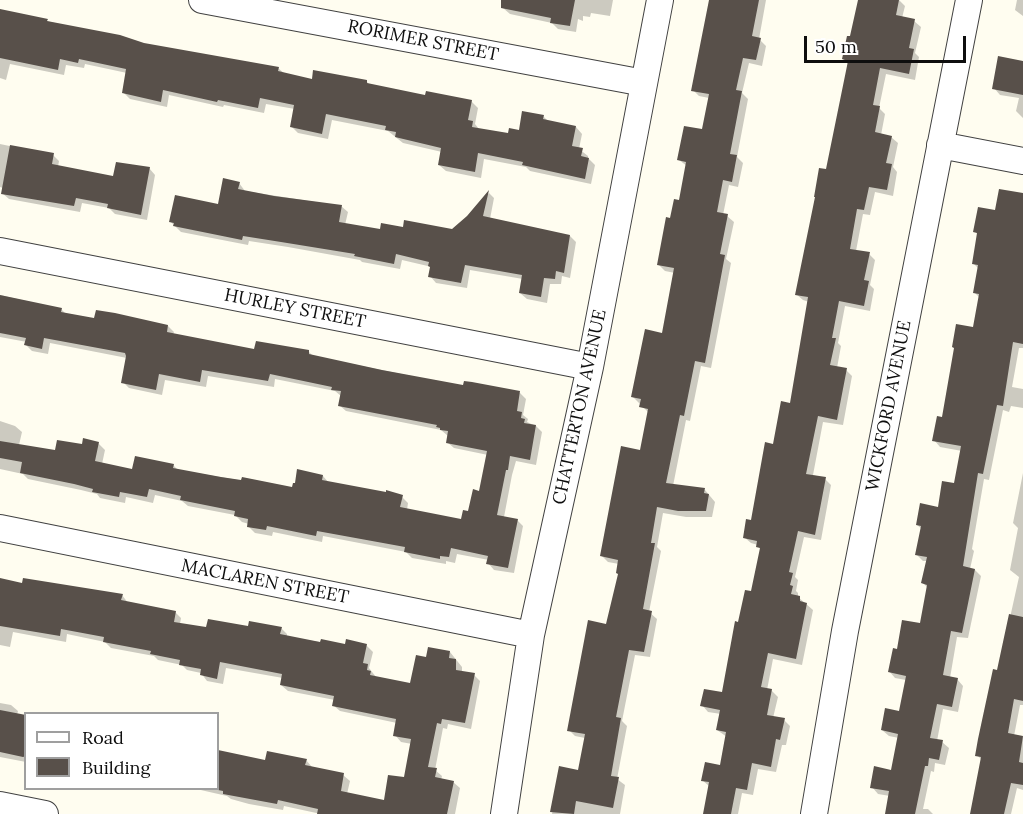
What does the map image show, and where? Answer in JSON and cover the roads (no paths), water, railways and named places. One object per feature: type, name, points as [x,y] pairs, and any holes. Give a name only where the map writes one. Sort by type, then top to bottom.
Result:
[{"type":"street","name":"RORIMER STREET","points":[[202,0],[644,83]]},
{"type":"street","name":"CHATTERTON AVENUE","points":[[504,814],[531,635],[590,367],[660,0]]},
{"type":"street","name":"WICKFORD AVENUE","points":[[814,814],[845,631],[969,0]]},
{"type":"street","points":[[940,145],[1023,161]]},
{"type":"street","name":"HURLEY STREET","points":[[0,251],[590,367]]},
{"type":"street","name":"MACLAREN STREET","points":[[0,528],[531,635]]},
{"type":"street","points":[[0,805],[45,814]]}]
